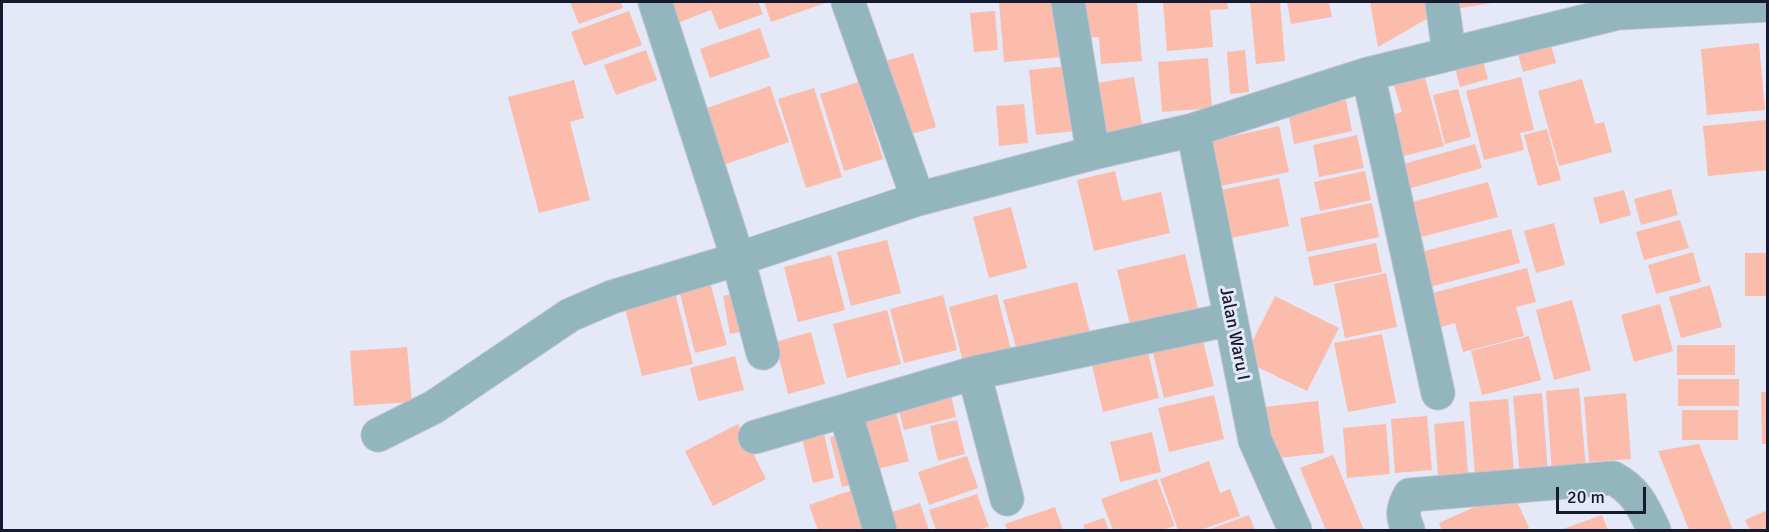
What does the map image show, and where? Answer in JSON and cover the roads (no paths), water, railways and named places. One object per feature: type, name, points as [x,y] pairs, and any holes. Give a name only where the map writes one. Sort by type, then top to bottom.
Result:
[{"type":"street","points":[[655,2],[738,259],[763,353]]},
{"type":"street","points":[[848,2],[918,199]]},
{"type":"street","points":[[1068,2],[1093,153]]},
{"type":"street","points":[[1442,2],[1449,53]]},
{"type":"street","points":[[378,435],[434,407],[570,315],[612,297],[738,259],[918,199],[1093,153],[1193,130],[1368,74],[1618,13],[1767,5]]},
{"type":"street","points":[[1368,74],[1438,393]]},
{"type":"street","name":"Jalan Waru I","points":[[1193,130],[1255,440],[1295,531]]},
{"type":"street","points":[[755,437],[974,373],[1231,319]]},
{"type":"street","points":[[974,373],[1007,499]]},
{"type":"street","points":[[845,411],[880,531]]},
{"type":"street","points":[[1408,531],[1403,519],[1403,507],[1410,495],[1613,477],[1629,487],[1640,499],[1654,531]]}]
